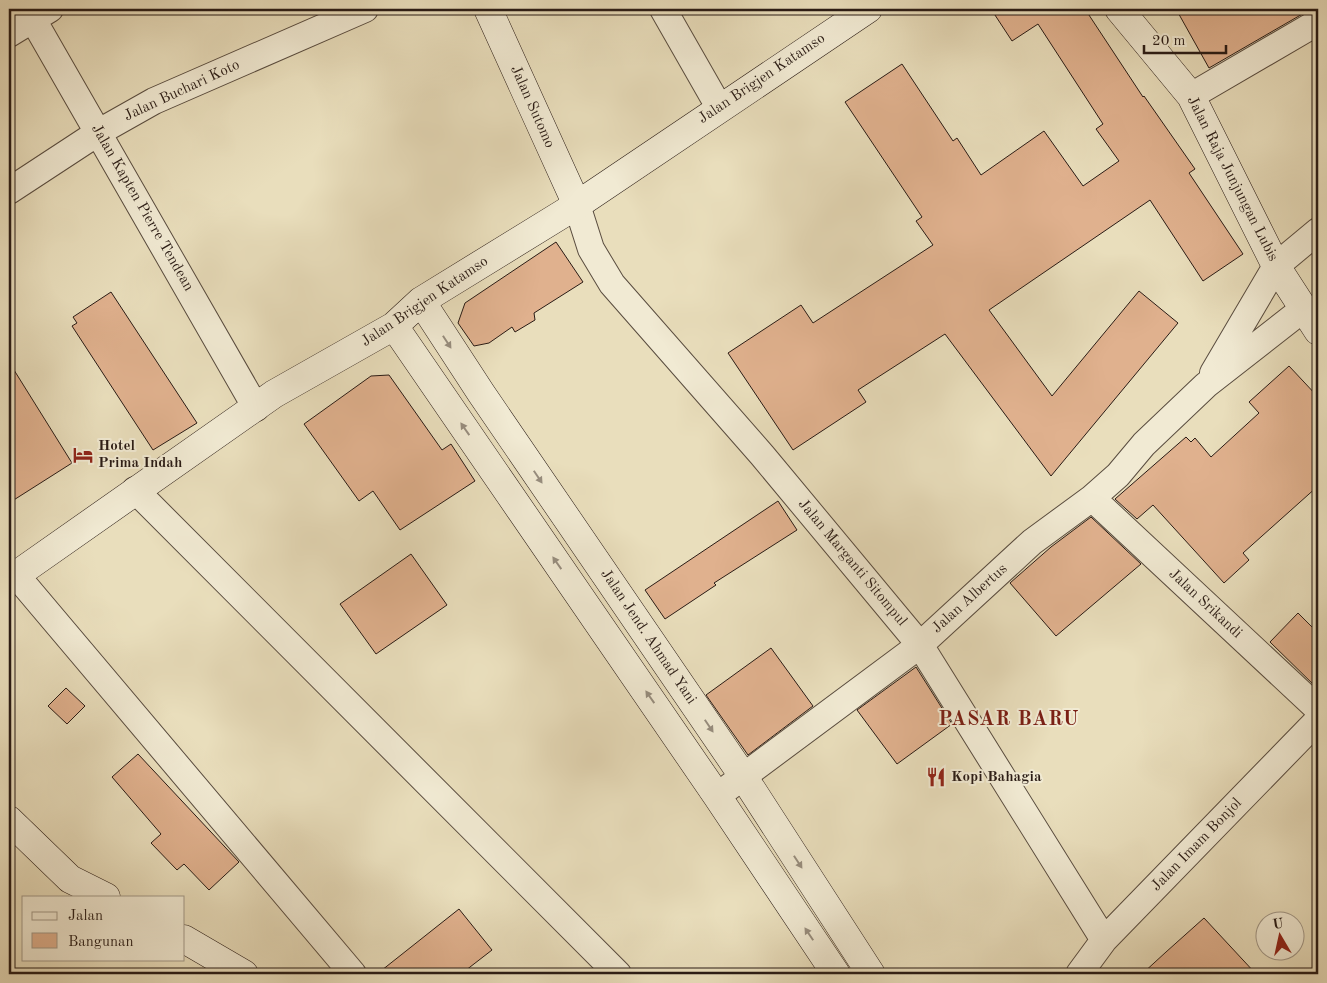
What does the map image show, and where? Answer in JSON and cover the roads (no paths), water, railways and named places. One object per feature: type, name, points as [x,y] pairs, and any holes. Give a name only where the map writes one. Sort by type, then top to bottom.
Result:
[{"type":"street","name":"Jalan Buchari Koto","points":[[9,191],[99,132],[154,101],[365,9]]},
{"type":"street","name":"Jalan Sutomo","points":[[488,9],[577,204]]},
{"type":"street","points":[[663,9],[719,108]]},
{"type":"street","name":"Jalan Brigjen Katamso","points":[[12,578],[274,394],[394,326],[421,301],[577,204],[868,9]]},
{"type":"street","name":"Jalan Raja Junjungan Lubis","points":[[1119,9],[1192,96],[1276,266],[1302,310],[1318,332]]},
{"type":"street","name":"Jalan Kapten Pierre Tendean","points":[[37,12],[99,132],[256,408]]},
{"type":"street","points":[[9,34],[37,12]]},
{"type":"street","points":[[1192,96],[1318,22]]},
{"type":"street","name":"Jalan Marganti Sitompul","points":[[577,204],[591,248],[612,284],[762,455],[920,644],[1104,940]]},
{"type":"street","name":"Jalan Albertus","points":[[1206,385],[1276,266],[1318,231]]},
{"type":"street","name":"Jalan Jend. Ahmad Yani","points":[[421,301],[481,393],[743,776],[871,974]]},
{"type":"street","name":"Jalan Albertus","points":[[717,796],[920,644],[1032,542],[1092,498],[1118,475],[1144,444],[1206,385],[1302,310]]},
{"type":"street","points":[[394,326],[717,796],[836,974]]},
{"type":"street","points":[[136,490],[618,974]]},
{"type":"street","name":"Jalan Srikandi","points":[[1092,498],[1318,710]]},
{"type":"street","points":[[12,578],[353,974]]},
{"type":"street","name":"Jalan Imam Bonjol","points":[[1079,974],[1104,940],[1318,720]]},
{"type":"street","points":[[9,820],[70,879],[104,896]]},
{"type":"street","points":[[185,940],[244,974]]},
{"type":"place","name":"Hotel Prima Indah","points":[[83,455]]},
{"type":"place","name":"Kopi Bahagia","points":[[936,777]]},
{"type":"district","name":"PASAR BARU","points":[[1009,720]]}]
